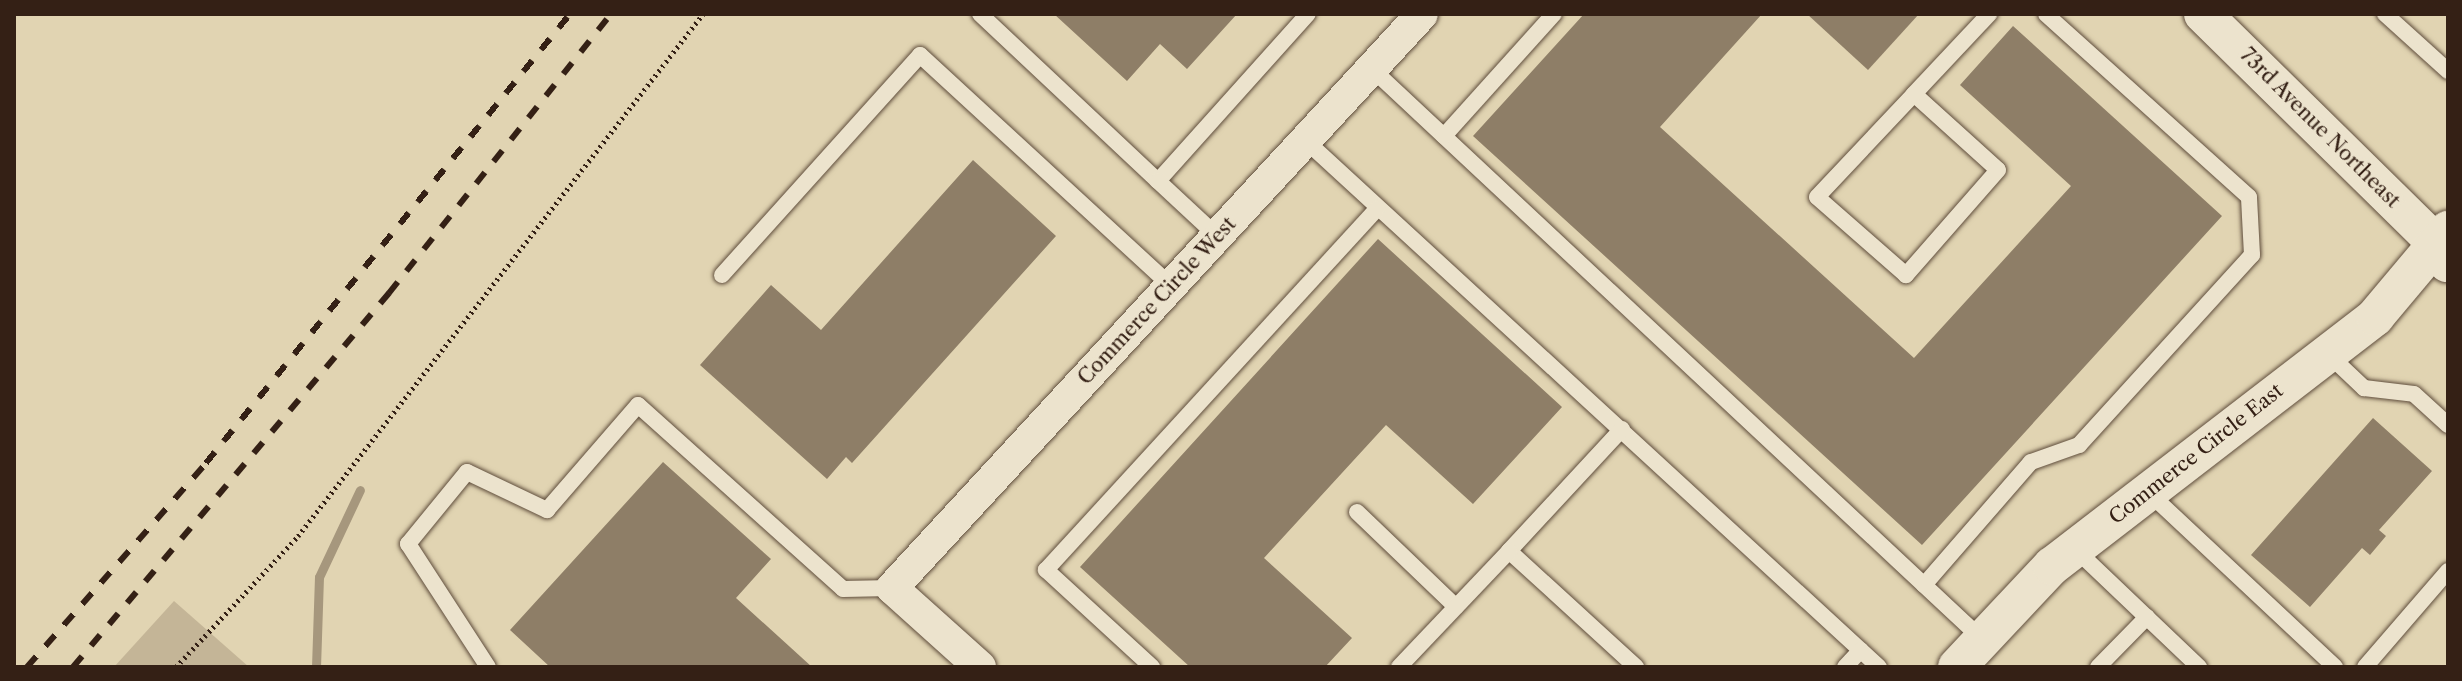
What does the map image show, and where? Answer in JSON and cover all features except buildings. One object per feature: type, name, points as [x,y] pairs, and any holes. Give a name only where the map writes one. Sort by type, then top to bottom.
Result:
[{"type":"street","name":"Commerce Circle West","points":[[892,588],[1422,14]]},
{"type":"street","name":"73rd Avenue Northeast","points":[[2203,14],[2445,246]]},
{"type":"street","name":"Commerce Circle East","points":[[1957,667],[2074,548],[2375,317],[2445,246]]},
{"type":"street","points":[[892,588],[980,667]]},
{"type":"lane","points":[[980,14],[1217,236]]},
{"type":"lane","points":[[1158,181],[1308,14]]},
{"type":"lane","points":[[1444,136],[1554,14]]},
{"type":"lane","points":[[1914,94],[1998,170],[1906,275],[1817,197],[1989,14]]},
{"type":"lane","points":[[1924,585],[2031,462],[2079,445],[2252,255],[2249,197],[2046,14]]},
{"type":"lane","points":[[2385,14],[2448,71]]},
{"type":"lane","points":[[722,275],[920,55],[1171,286]]},
{"type":"lane","points":[[1371,68],[1983,640]]},
{"type":"lane","points":[[1305,140],[1879,667]]},
{"type":"lane","points":[[1152,667],[1046,570],[1377,209]]},
{"type":"lane","points":[[2328,354],[2364,388],[2414,394],[2448,425]]},
{"type":"lane","points":[[488,667],[408,544],[467,472],[547,510],[638,405],[843,589],[892,588]]},
{"type":"lane","points":[[1399,667],[1622,429]]},
{"type":"lane","points":[[2148,492],[2335,667]]},
{"type":"lane","points":[[1357,512],[1456,607]]},
{"type":"lane","points":[[2074,548],[2199,667]]},
{"type":"lane","points":[[1509,551],[1636,667]]},
{"type":"lane","points":[[2365,667],[2448,571]]},
{"type":"lane","points":[[2098,667],[2147,617]]},
{"type":"lane","points":[[1845,667],[1861,650]]},
{"type":"path","points":[[176,667],[298,536],[703,14]]},
{"type":"shaded area","points":[[174,601],[249,667],[114,667]]},
{"type":"waterway","points":[[316,667],[319,577],[360,490]]},
{"type":"railway","points":[[27,667],[206,463],[570,14]]},
{"type":"railway","points":[[73,667],[389,293],[611,14]]}]
